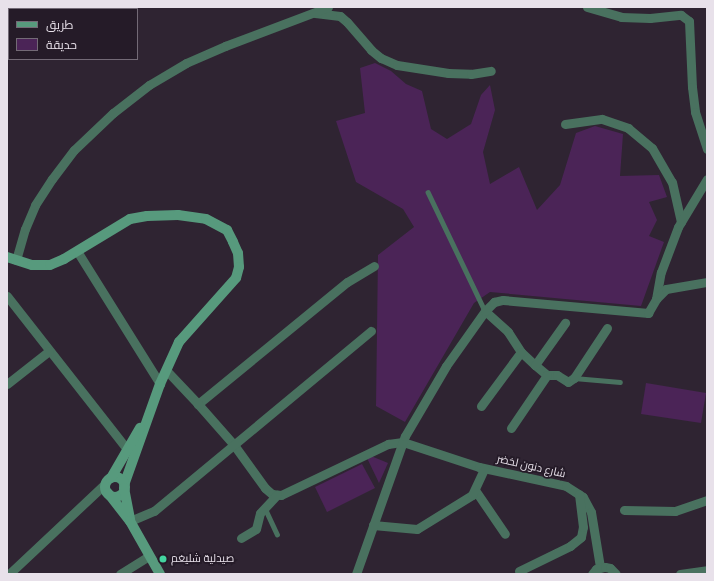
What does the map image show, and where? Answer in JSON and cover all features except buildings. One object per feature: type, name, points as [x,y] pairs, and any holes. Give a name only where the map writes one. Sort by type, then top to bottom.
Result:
[{"type":"main road","points":[[11,258],[32,265],[50,265],[77,251],[130,219],[147,216],[192,216],[206,219],[227,230],[238,253],[239,267],[236,278],[179,342],[160,384],[124,486],[119,495],[113,496],[108,485]]},
{"type":"main road","points":[[108,485],[127,449],[150,411]]},
{"type":"main road","points":[[108,485],[119,478],[124,486],[130,521]]},
{"type":"main road","points":[[108,485],[130,521],[148,556],[160,574]]},
{"type":"street","points":[[11,258],[35,205],[52,179],[74,150],[113,113],[149,85],[186,64],[308,13],[328,7]]},
{"type":"street","points":[[587,7],[621,17],[650,18],[681,15],[689,21],[692,87],[695,112],[707,148]]},
{"type":"street","points":[[308,13],[340,16],[371,50],[381,58],[397,65],[448,73],[471,74],[491,71]]},
{"type":"street","points":[[565,124],[602,119],[628,128],[652,148],[672,182],[681,222]]},
{"type":"street","points":[[656,299],[661,272],[681,222],[707,179]]},
{"type":"street","points":[[77,251],[160,384]]},
{"type":"street","points":[[198,404],[347,282],[374,266]]},
{"type":"street","points":[[356,574],[403,442],[446,366],[494,302],[503,300],[648,313],[656,299],[666,289],[707,282]]},
{"type":"street","points":[[7,296],[10,306],[49,351],[127,449]]},
{"type":"street","points":[[486,311],[508,332],[521,352],[535,365],[547,375],[557,375],[568,382],[574,378],[608,328]]},
{"type":"street","points":[[535,365],[565,323]]},
{"type":"street","points":[[130,521],[154,511],[371,331]]},
{"type":"street","points":[[7,384],[49,351]]},
{"type":"street","points":[[481,406],[521,352]]},
{"type":"street","points":[[166,370],[234,445],[268,492],[277,495],[282,495],[388,444],[403,442]]},
{"type":"street","points":[[511,428],[547,375]]},
{"type":"street","name":"شارع دنون لخضر","points":[[403,442],[484,469],[566,486],[579,494],[583,497],[591,512],[600,567]]},
{"type":"street","points":[[373,525],[417,528],[472,495],[484,469]]},
{"type":"street","points":[[9,574],[108,485]]},
{"type":"street","points":[[475,490],[505,534]]},
{"type":"street","points":[[519,571],[570,546],[581,537],[583,527],[579,494]]},
{"type":"street","points":[[241,538],[256,530],[258,516],[277,495]]},
{"type":"street","points":[[624,510],[675,511],[707,500]]},
{"type":"street","points":[[120,574],[148,556]]},
{"type":"street","points":[[592,574],[600,567],[610,568],[616,574]]},
{"type":"street","points":[[680,574],[707,570]]},
{"type":"lane","points":[[428,192],[486,311]]},
{"type":"lane","points":[[574,378],[620,382]]},
{"type":"lane","points":[[265,508],[277,534]]},
{"type":"green space","points":[[375,63],[391,71],[406,84],[422,91],[431,129],[447,139],[471,124],[481,95],[490,85],[495,110],[483,152],[490,184],[519,167],[537,210],[560,185],[576,133],[595,126],[623,134],[620,176],[659,175],[667,197],[649,202],[657,220],[649,236],[664,242],[641,306],[490,292],[474,303],[405,422],[376,406],[378,255],[414,227],[403,209],[356,182],[336,121],[365,113],[360,68]]},
{"type":"green space","points":[[646,383],[706,393],[701,423],[641,414]]},
{"type":"green space","points":[[371,456],[388,463],[379,483],[367,458]]},
{"type":"green space","points":[[362,464],[375,488],[327,512],[315,487]]},
{"type":"place","name":"صيدلية شليغم","points":[[163,559]]}]
